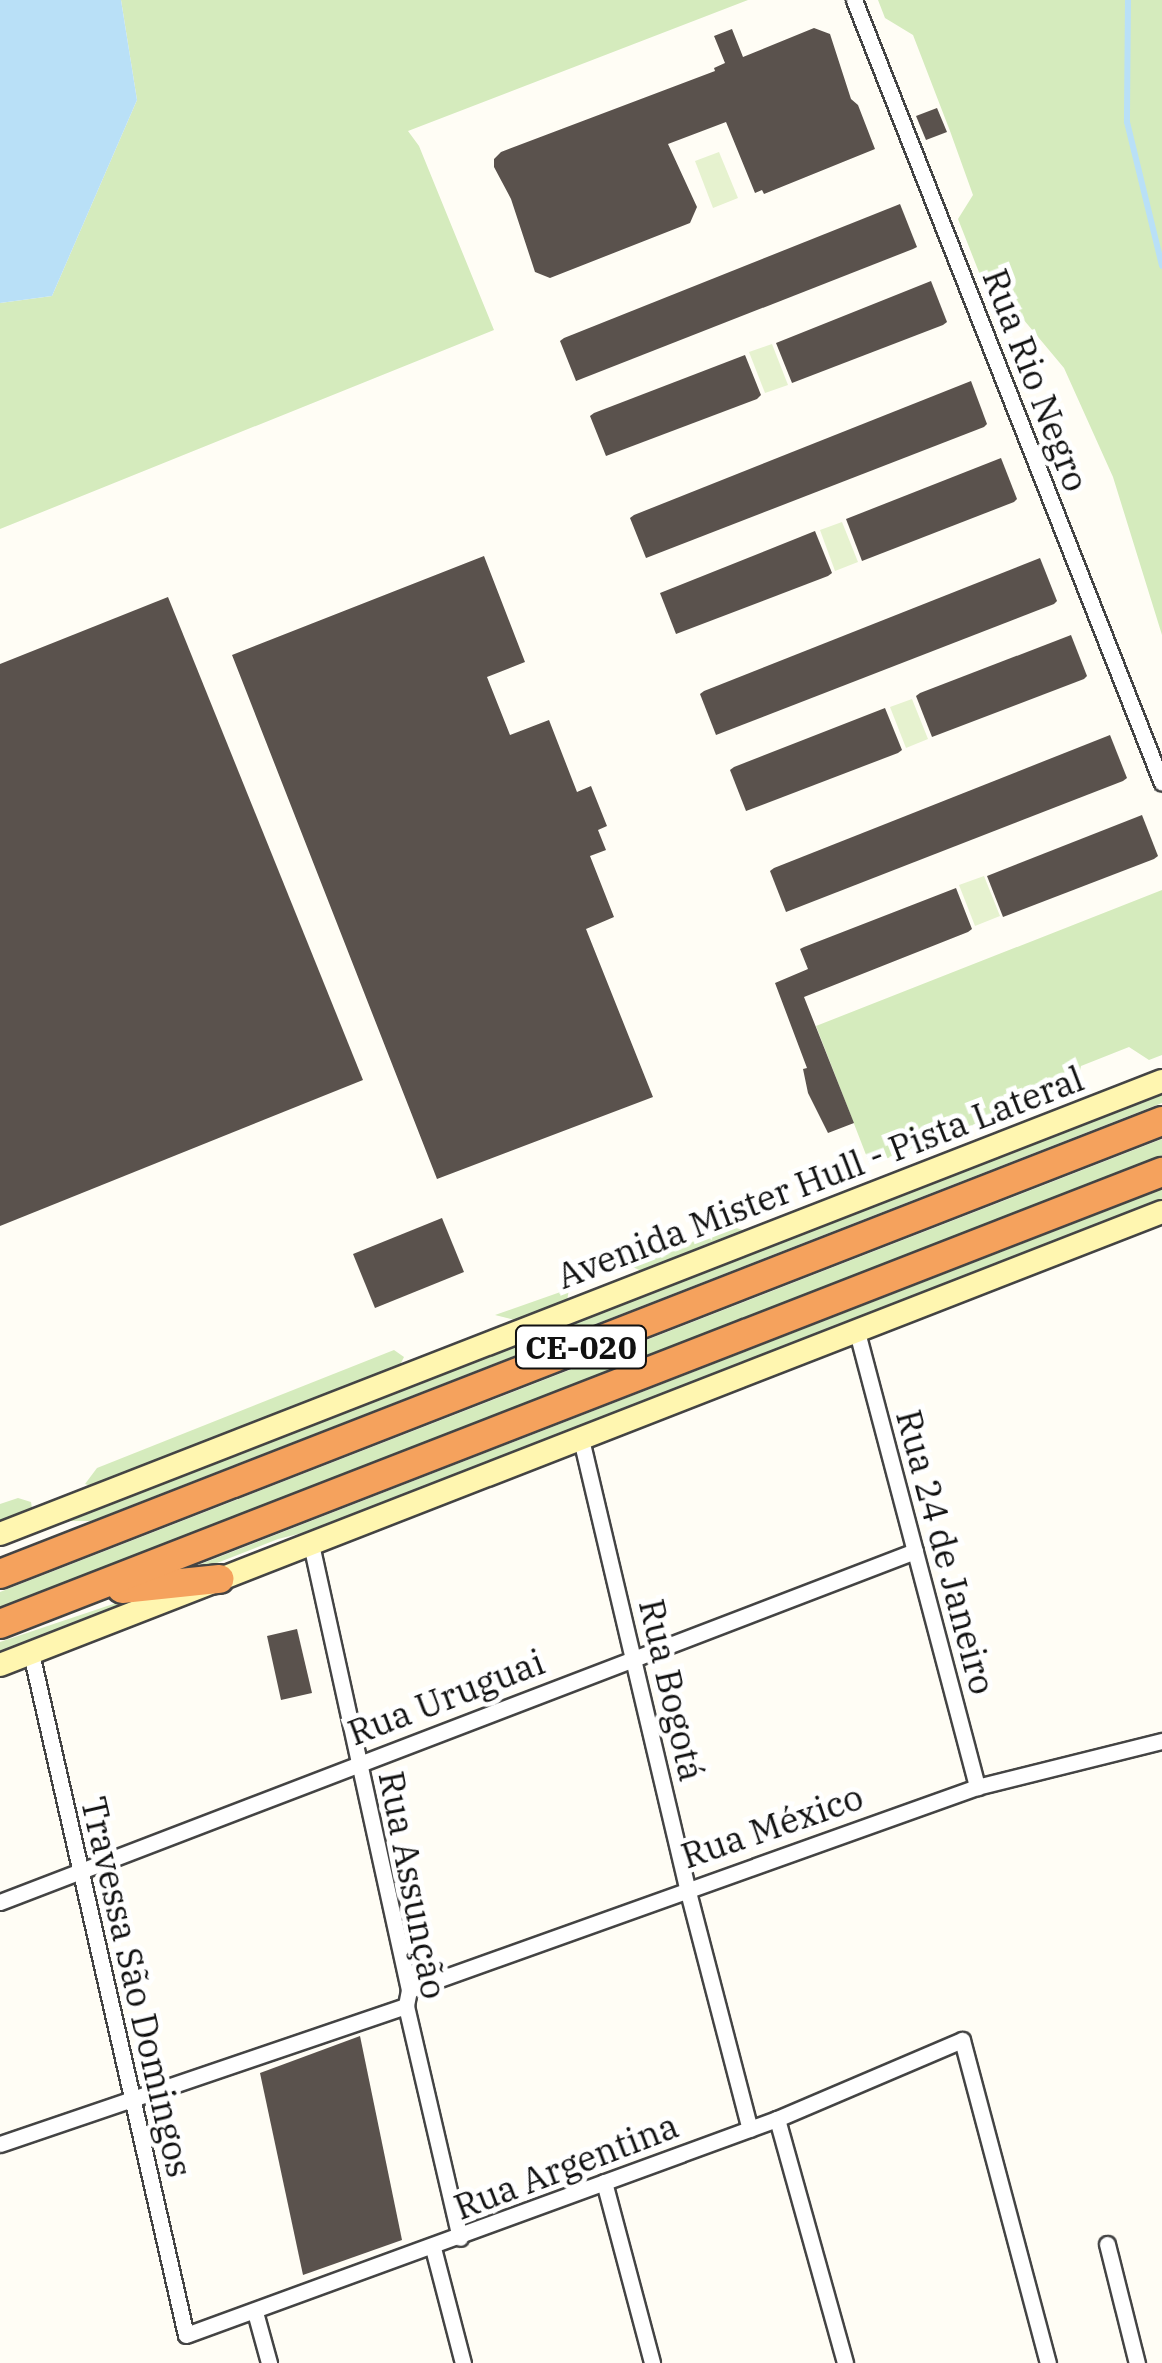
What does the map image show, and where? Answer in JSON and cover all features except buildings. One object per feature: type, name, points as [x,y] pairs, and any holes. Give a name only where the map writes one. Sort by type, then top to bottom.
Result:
[{"type":"highway","name":"CE-020","points":[[0,1574],[1162,1121]]},
{"type":"highway","name":"CE-020","points":[[0,1624],[1162,1172]]},
{"type":"highway","points":[[0,1558],[66,1548]]},
{"type":"highway","points":[[66,1598],[161,1582],[220,1578]]},
{"type":"main road","name":"Avenida Mister Hull - Pista Lateral","points":[[0,1534],[1162,1081]]},
{"type":"main road","points":[[0,1665],[1162,1212]]},
{"type":"street","name":"Rua Rio Negro","points":[[854,0],[1162,783]]},
{"type":"street","name":"Rua 24 de Janeiro","points":[[857,1332],[978,1786]]},
{"type":"street","name":"Rua Bogotá","points":[[581,1438],[686,1888],[750,2129]]},
{"type":"street","name":"Rua Assunção","points":[[310,1544],[460,2238]]},
{"type":"street","name":"Rua Uruguai","points":[[0,1902],[915,1551]]},
{"type":"street","name":"Travessa São Domingos","points":[[31,1653],[186,2335]]},
{"type":"street","name":"Rua México","points":[[0,2144],[130,2101],[408,1998],[686,1888],[978,1786],[1162,1740]]},
{"type":"street","name":"Rua Argentina","points":[[186,2335],[434,2248],[777,2119],[962,2040],[1048,2363]]},
{"type":"street","points":[[777,2119],[845,2363]]},
{"type":"street","points":[[604,2182],[652,2363]]},
{"type":"street","points":[[1107,2244],[1137,2363]]},
{"type":"street","points":[[434,2248],[463,2363]]},
{"type":"street","points":[[255,2312],[269,2363]]},
{"type":"green space","points":[[121,0],[748,0],[408,131],[419,146],[494,330],[0,529],[0,303],[52,296],[137,100]]},
{"type":"green space","points":[[878,0],[1162,0],[1162,635],[1113,477],[1064,368],[1018,313],[997,318],[958,219],[973,195],[950,131],[913,35],[885,18]]},
{"type":"green space","points":[[719,152],[738,198],[713,208],[695,161]]},
{"type":"green space","points":[[772,344],[788,385],[765,393],[749,352]]},
{"type":"green space","points":[[842,522],[858,562],[835,571],[820,530]]},
{"type":"green space","points":[[912,699],[928,739],[906,748],[890,707]]},
{"type":"green space","points":[[984,876],[1000,916],[975,926],[959,885]]},
{"type":"green space","points":[[1162,890],[1162,1055],[1149,1060],[1129,1047],[1081,1066],[1077,1085],[870,1165],[816,1026]]},
{"type":"green space","points":[[1162,1091],[1162,1103],[91,1521],[70,1521],[9,1543]]},
{"type":"green space","points":[[1162,1139],[1162,1155],[0,1607],[0,1592]]},
{"type":"green space","points":[[1162,1189],[1162,1202],[331,1526],[278,1539],[194,1572],[188,1569]]},
{"type":"green space","points":[[733,1227],[746,1231],[644,1272],[628,1265]]},
{"type":"green space","points":[[569,1289],[567,1301],[515,1320],[495,1315]]},
{"type":"green space","points":[[394,1350],[404,1357],[399,1367],[91,1486],[85,1484],[97,1468]]},
{"type":"green space","points":[[18,1498],[31,1502],[32,1508],[0,1521],[0,1504]]},
{"type":"green space","points":[[137,1596],[140,1599],[0,1654],[0,1642]]},
{"type":"water","points":[[0,0],[121,0],[137,100],[52,296],[0,303]]},
{"type":"waterway","points":[[1128,0],[1127,122],[1162,266]]}]
